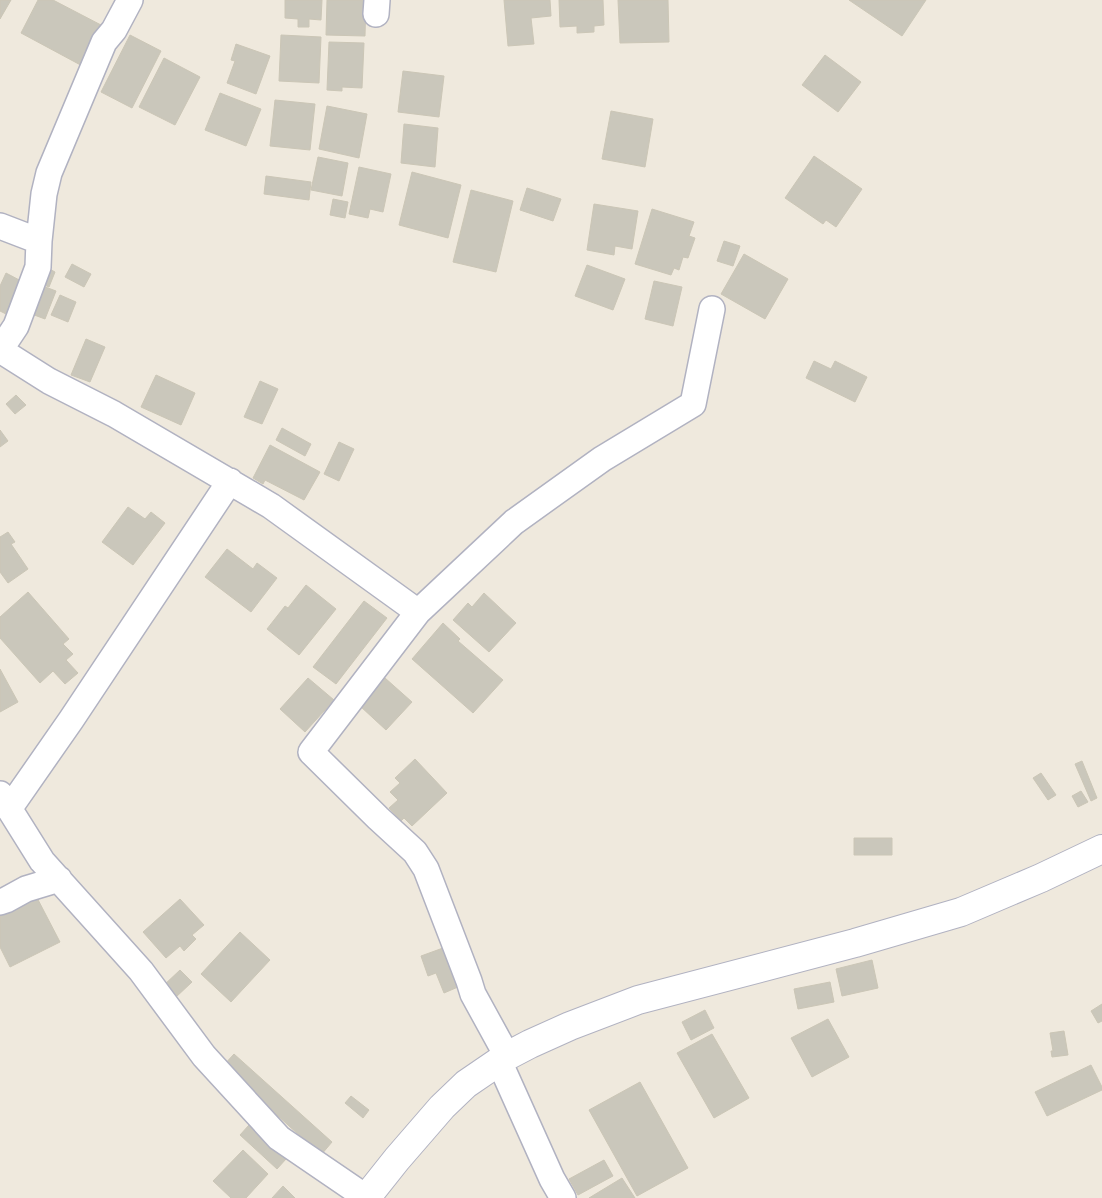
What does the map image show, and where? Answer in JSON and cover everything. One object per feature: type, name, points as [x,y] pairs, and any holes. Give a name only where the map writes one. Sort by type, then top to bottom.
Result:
[{"type":"main road","points":[[366,1198],[442,1107],[466,1084],[503,1058],[530,1044],[570,1026],[638,1000],[855,943],[961,912],[1041,878],[1102,849]]},
{"type":"street","points":[[130,0],[114,30],[104,42],[49,173],[44,194],[38,267],[16,326],[0,350],[49,381],[114,414],[271,506],[418,612]]},
{"type":"street","points":[[0,226],[39,241]]},
{"type":"street","points":[[562,1198],[552,1179],[503,1058],[473,994],[426,869],[415,852],[311,752],[418,612],[514,522],[602,459],[693,404],[712,309]]},
{"type":"street","points":[[230,481],[71,720],[5,802],[42,861],[141,971],[204,1056],[279,1138],[366,1198]]},
{"type":"street","points":[[0,902],[26,889],[60,879]]},
{"type":"building","points":[[0,0],[11,0],[0,19]]},
{"type":"building","points":[[38,0],[53,0],[101,25],[93,40],[88,69],[21,33]]},
{"type":"building","points":[[285,0],[322,0],[321,20],[309,19],[309,27],[298,27],[298,19],[285,18]]},
{"type":"building","points":[[327,0],[366,0],[365,36],[326,35]]},
{"type":"building","points":[[504,0],[550,0],[551,16],[531,18],[534,44],[508,46]]},
{"type":"building","points":[[559,0],[603,0],[604,25],[594,26],[594,32],[577,33],[577,26],[560,27]]},
{"type":"building","points":[[618,0],[668,0],[669,42],[620,43]]},
{"type":"building","points":[[849,0],[926,0],[902,36]]},
{"type":"building","points":[[130,35],[161,51],[132,108],[101,92]]},
{"type":"building","points":[[281,35],[321,37],[319,83],[279,81]]},
{"type":"building","points":[[329,42],[364,43],[362,88],[342,87],[342,91],[327,90]]},
{"type":"building","points":[[236,44],[270,56],[256,94],[227,83],[235,61],[231,60]]},
{"type":"building","points":[[825,55],[861,82],[838,112],[802,85]]},
{"type":"building","points":[[164,58],[200,77],[175,125],[139,107]]},
{"type":"building","points":[[403,71],[444,76],[439,117],[398,112]]},
{"type":"building","points":[[220,93],[261,109],[246,146],[205,130]]},
{"type":"building","points":[[275,100],[315,104],[310,150],[270,146]]},
{"type":"building","points":[[327,106],[367,114],[359,158],[319,149]]},
{"type":"building","points":[[611,111],[653,119],[645,167],[602,159]]},
{"type":"building","points":[[404,124],[438,128],[435,167],[401,163]]},
{"type":"building","points":[[814,156],[862,189],[836,227],[826,220],[823,224],[785,198]]},
{"type":"building","points":[[318,157],[348,163],[342,196],[311,190]]},
{"type":"building","points":[[359,167],[391,174],[383,212],[370,209],[368,218],[349,214]]},
{"type":"building","points":[[412,172],[461,185],[448,238],[399,225]]},
{"type":"building","points":[[266,176],[311,182],[309,200],[264,194]]},
{"type":"building","points":[[527,188],[561,199],[553,221],[520,210]]},
{"type":"building","points":[[471,190],[513,201],[496,272],[453,262]]},
{"type":"building","points":[[333,199],[348,202],[345,218],[330,215]]},
{"type":"building","points":[[594,204],[638,211],[632,249],[615,246],[614,255],[587,250]]},
{"type":"building","points":[[652,209],[694,222],[689,236],[695,238],[688,258],[683,257],[679,270],[674,268],[671,275],[635,264]]},
{"type":"building","points":[[724,241],[740,246],[733,266],[717,261]]},
{"type":"building","points":[[744,254],[788,279],[765,319],[721,294]]},
{"type":"building","points":[[72,264],[91,274],[84,287],[65,277]]},
{"type":"building","points":[[587,265],[625,279],[613,310],[575,296]]},
{"type":"building","points":[[44,266],[55,272],[49,287],[37,282]]},
{"type":"building","points":[[6,273],[23,282],[6,314],[0,311],[0,286]]},
{"type":"building","points":[[654,281],[682,287],[673,326],[645,319]]},
{"type":"building","points":[[40,285],[56,291],[45,319],[29,313]]},
{"type":"building","points":[[60,295],[76,302],[68,322],[51,315]]},
{"type":"building","points":[[86,339],[105,347],[90,382],[71,375]]},
{"type":"building","points":[[814,361],[831,369],[835,361],[867,377],[855,402],[806,378]]},
{"type":"building","points":[[156,375],[195,393],[181,425],[141,407]]},
{"type":"building","points":[[260,381],[278,389],[262,424],[244,417]]},
{"type":"building","points":[[16,395],[26,405],[15,414],[6,404]]},
{"type":"building","points":[[282,428],[311,444],[305,456],[276,440]]},
{"type":"building","points":[[0,430],[8,441],[0,447]]},
{"type":"building","points":[[339,442],[354,449],[339,481],[324,474]]},
{"type":"building","points":[[270,445],[320,472],[304,500],[265,480],[263,484],[253,478]]},
{"type":"building","points":[[128,507],[145,519],[151,512],[165,523],[133,565],[102,542]]},
{"type":"building","points":[[8,532],[15,542],[11,544],[28,569],[8,583],[0,572],[0,537]]},
{"type":"building","points":[[227,549],[253,569],[257,563],[277,578],[251,612],[205,577]]},
{"type":"building","points":[[306,585],[336,609],[299,655],[267,629],[285,606],[288,608]]},
{"type":"building","points":[[28,592],[69,639],[63,644],[73,654],[66,660],[78,673],[65,684],[53,671],[40,683],[0,638],[0,617]]},
{"type":"building","points":[[484,593],[516,623],[489,652],[453,620],[468,603],[472,607]]},
{"type":"building","points":[[364,601],[387,618],[336,684],[313,667]]},
{"type":"building","points":[[443,623],[460,639],[458,641],[503,680],[473,713],[412,659]]},
{"type":"building","points":[[0,669],[18,702],[0,712]]},
{"type":"building","points":[[308,678],[334,700],[305,732],[280,709]]},
{"type":"building","points":[[385,678],[412,702],[386,730],[360,706]]},
{"type":"building","points":[[415,759],[447,793],[412,826],[404,818],[401,821],[389,808],[398,800],[390,792],[400,783],[395,778]]},
{"type":"building","points":[[1082,761],[1097,798],[1091,801],[1075,764]]},
{"type":"building","points":[[1041,773],[1056,795],[1048,800],[1033,778]]},
{"type":"building","points":[[1081,791],[1088,802],[1078,807],[1072,796]]},
{"type":"building","points":[[854,838],[892,838],[892,855],[854,855]]},
{"type":"building","points":[[34,892],[60,942],[10,967],[0,947],[0,909]]},
{"type":"building","points":[[180,899],[204,925],[192,935],[196,939],[184,951],[180,946],[166,958],[143,932]]},
{"type":"building","points":[[240,932],[270,960],[231,1002],[201,974]]},
{"type":"building","points":[[443,948],[458,987],[444,993],[436,973],[428,976],[421,956]]},
{"type":"building","points":[[872,960],[878,988],[842,996],[836,969]]},
{"type":"building","points":[[180,970],[192,982],[175,998],[163,986]]},
{"type":"building","points":[[830,982],[834,1002],[798,1009],[794,989]]},
{"type":"building","points":[[1102,1004],[1102,1021],[1098,1023],[1091,1011]]},
{"type":"building","points":[[705,1010],[714,1028],[691,1040],[682,1022]]},
{"type":"building","points":[[828,1019],[849,1057],[812,1077],[791,1038]]},
{"type":"building","points":[[1064,1031],[1068,1055],[1052,1057],[1050,1033]]},
{"type":"building","points":[[712,1034],[749,1098],[714,1118],[677,1053]]},
{"type":"building","points":[[234,1054],[332,1142],[321,1155],[223,1066]]},
{"type":"building","points":[[1091,1065],[1102,1090],[1047,1116],[1035,1092]]},
{"type":"building","points":[[640,1082],[688,1168],[637,1196],[589,1110]]},
{"type":"building","points":[[351,1096],[369,1110],[363,1118],[345,1103]]},
{"type":"building","points":[[249,1125],[286,1159],[277,1169],[240,1135]]},
{"type":"building","points":[[243,1150],[268,1174],[246,1198],[231,1198],[213,1181]]},
{"type":"building","points":[[604,1160],[613,1176],[578,1195],[569,1179]]},
{"type":"building","points":[[622,1178],[635,1198],[589,1198]]},
{"type":"building","points":[[283,1186],[295,1198],[272,1198]]}]
